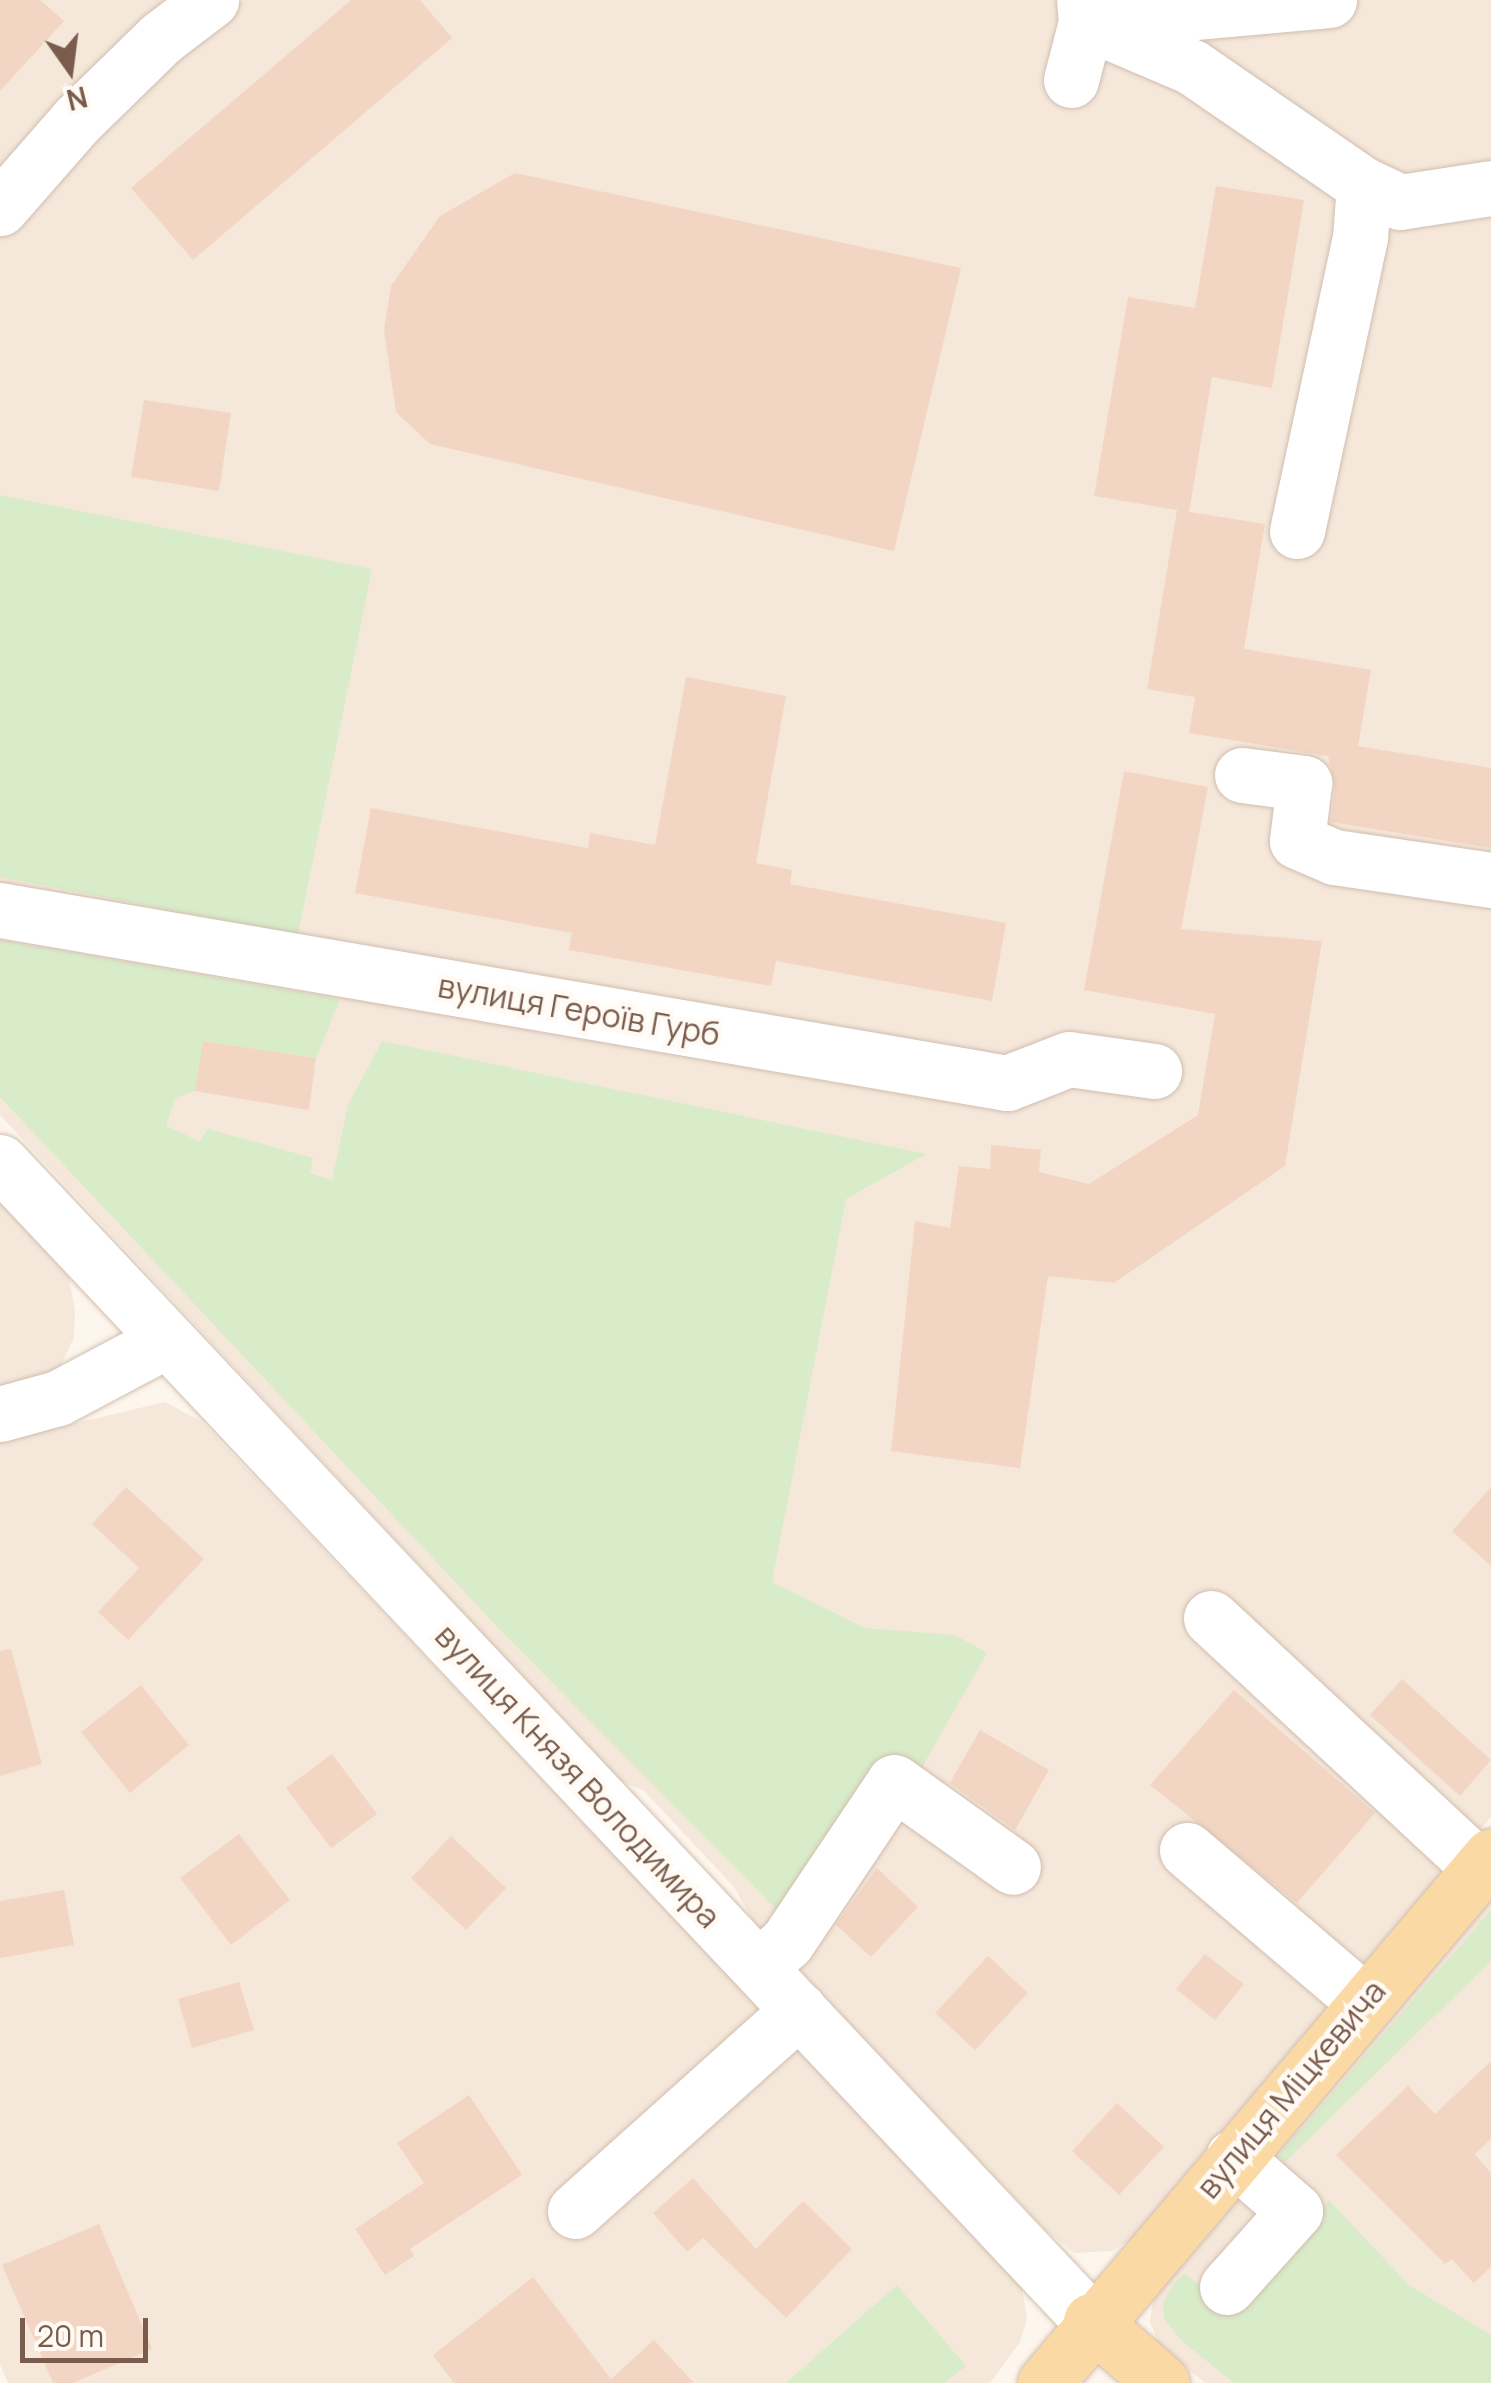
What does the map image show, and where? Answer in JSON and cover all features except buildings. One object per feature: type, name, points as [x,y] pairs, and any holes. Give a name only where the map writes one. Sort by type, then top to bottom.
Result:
[{"type":"main road","name":"вулиця Міцкевича","points":[[1044,2383],[1091,2321],[1486,1862]]},
{"type":"main road","name":"вулиця Князя Володимира","points":[[1091,2321],[1162,2383]]},
{"type":"street","points":[[0,208],[77,120],[161,38],[212,0]]},
{"type":"street","points":[[1085,11],[1330,0]]},
{"type":"street","points":[[1072,80],[1085,11]]},
{"type":"street","points":[[1085,11],[1192,67],[1364,186],[1400,202],[1491,188]]},
{"type":"street","points":[[1297,531],[1360,238],[1364,186]]},
{"type":"street","points":[[1242,774],[1304,783],[1297,841],[1334,857],[1491,880]]},
{"type":"street","name":"вулиця Героїв Гурб","points":[[0,910],[1007,1084],[1069,1059],[1154,1072]]},
{"type":"street","name":"вулиця Князя Володимира","points":[[0,1162],[1091,2321]]},
{"type":"street","points":[[0,1414],[58,1398],[166,1341]]},
{"type":"street","points":[[1211,1618],[1486,1862]]},
{"type":"street","points":[[759,1967],[787,1942],[894,1782],[1013,1867]]},
{"type":"street","points":[[1187,1850],[1364,2001]]},
{"type":"street","points":[[575,2211],[800,2010]]},
{"type":"street","points":[[1226,2287],[1295,2210],[1233,2157]]},
{"type":"shaded area","points":[[0,0],[175,0],[0,181]]},
{"type":"shaded area","points":[[243,0],[1491,0],[1491,1817],[1135,2237],[1112,2251],[1074,2253],[1044,2229],[753,1921],[734,1887],[644,1791],[619,1780],[0,1115],[0,237],[103,120],[181,45]]},
{"type":"shaded area","points":[[0,1201],[69,1277],[75,1311],[74,1337],[60,1368],[0,1392]]},
{"type":"shaded area","points":[[165,1402],[201,1421],[1021,2282],[1027,2319],[1020,2342],[990,2383],[8,2383],[0,2364],[0,1441]]},
{"type":"shaded area","points":[[1491,1891],[1491,2383],[1205,2383],[1158,2343],[1150,2321],[1154,2294]]},
{"type":"green space","points":[[0,495],[372,569],[298,935],[0,877]]},
{"type":"green space","points":[[0,940],[340,999],[316,1058],[203,1041],[195,1091],[175,1098],[166,1126],[199,1141],[208,1129],[313,1158],[310,1173],[332,1180],[348,1105],[382,1041],[926,1154],[846,1199],[772,1582],[865,1628],[955,1635],[987,1653],[917,1776],[781,1914],[505,1635],[0,1097]]},
{"type":"green space","points":[[1491,1910],[1491,1961],[1285,2162],[1278,2156]]},
{"type":"green space","points":[[1329,2200],[1409,2285],[1491,2335],[1491,2383],[1234,2383],[1183,2342],[1164,2319],[1163,2303],[1174,2283],[1185,2274],[1237,2313]]},
{"type":"green space","points":[[897,2285],[966,2366],[944,2383],[786,2383]]}]
